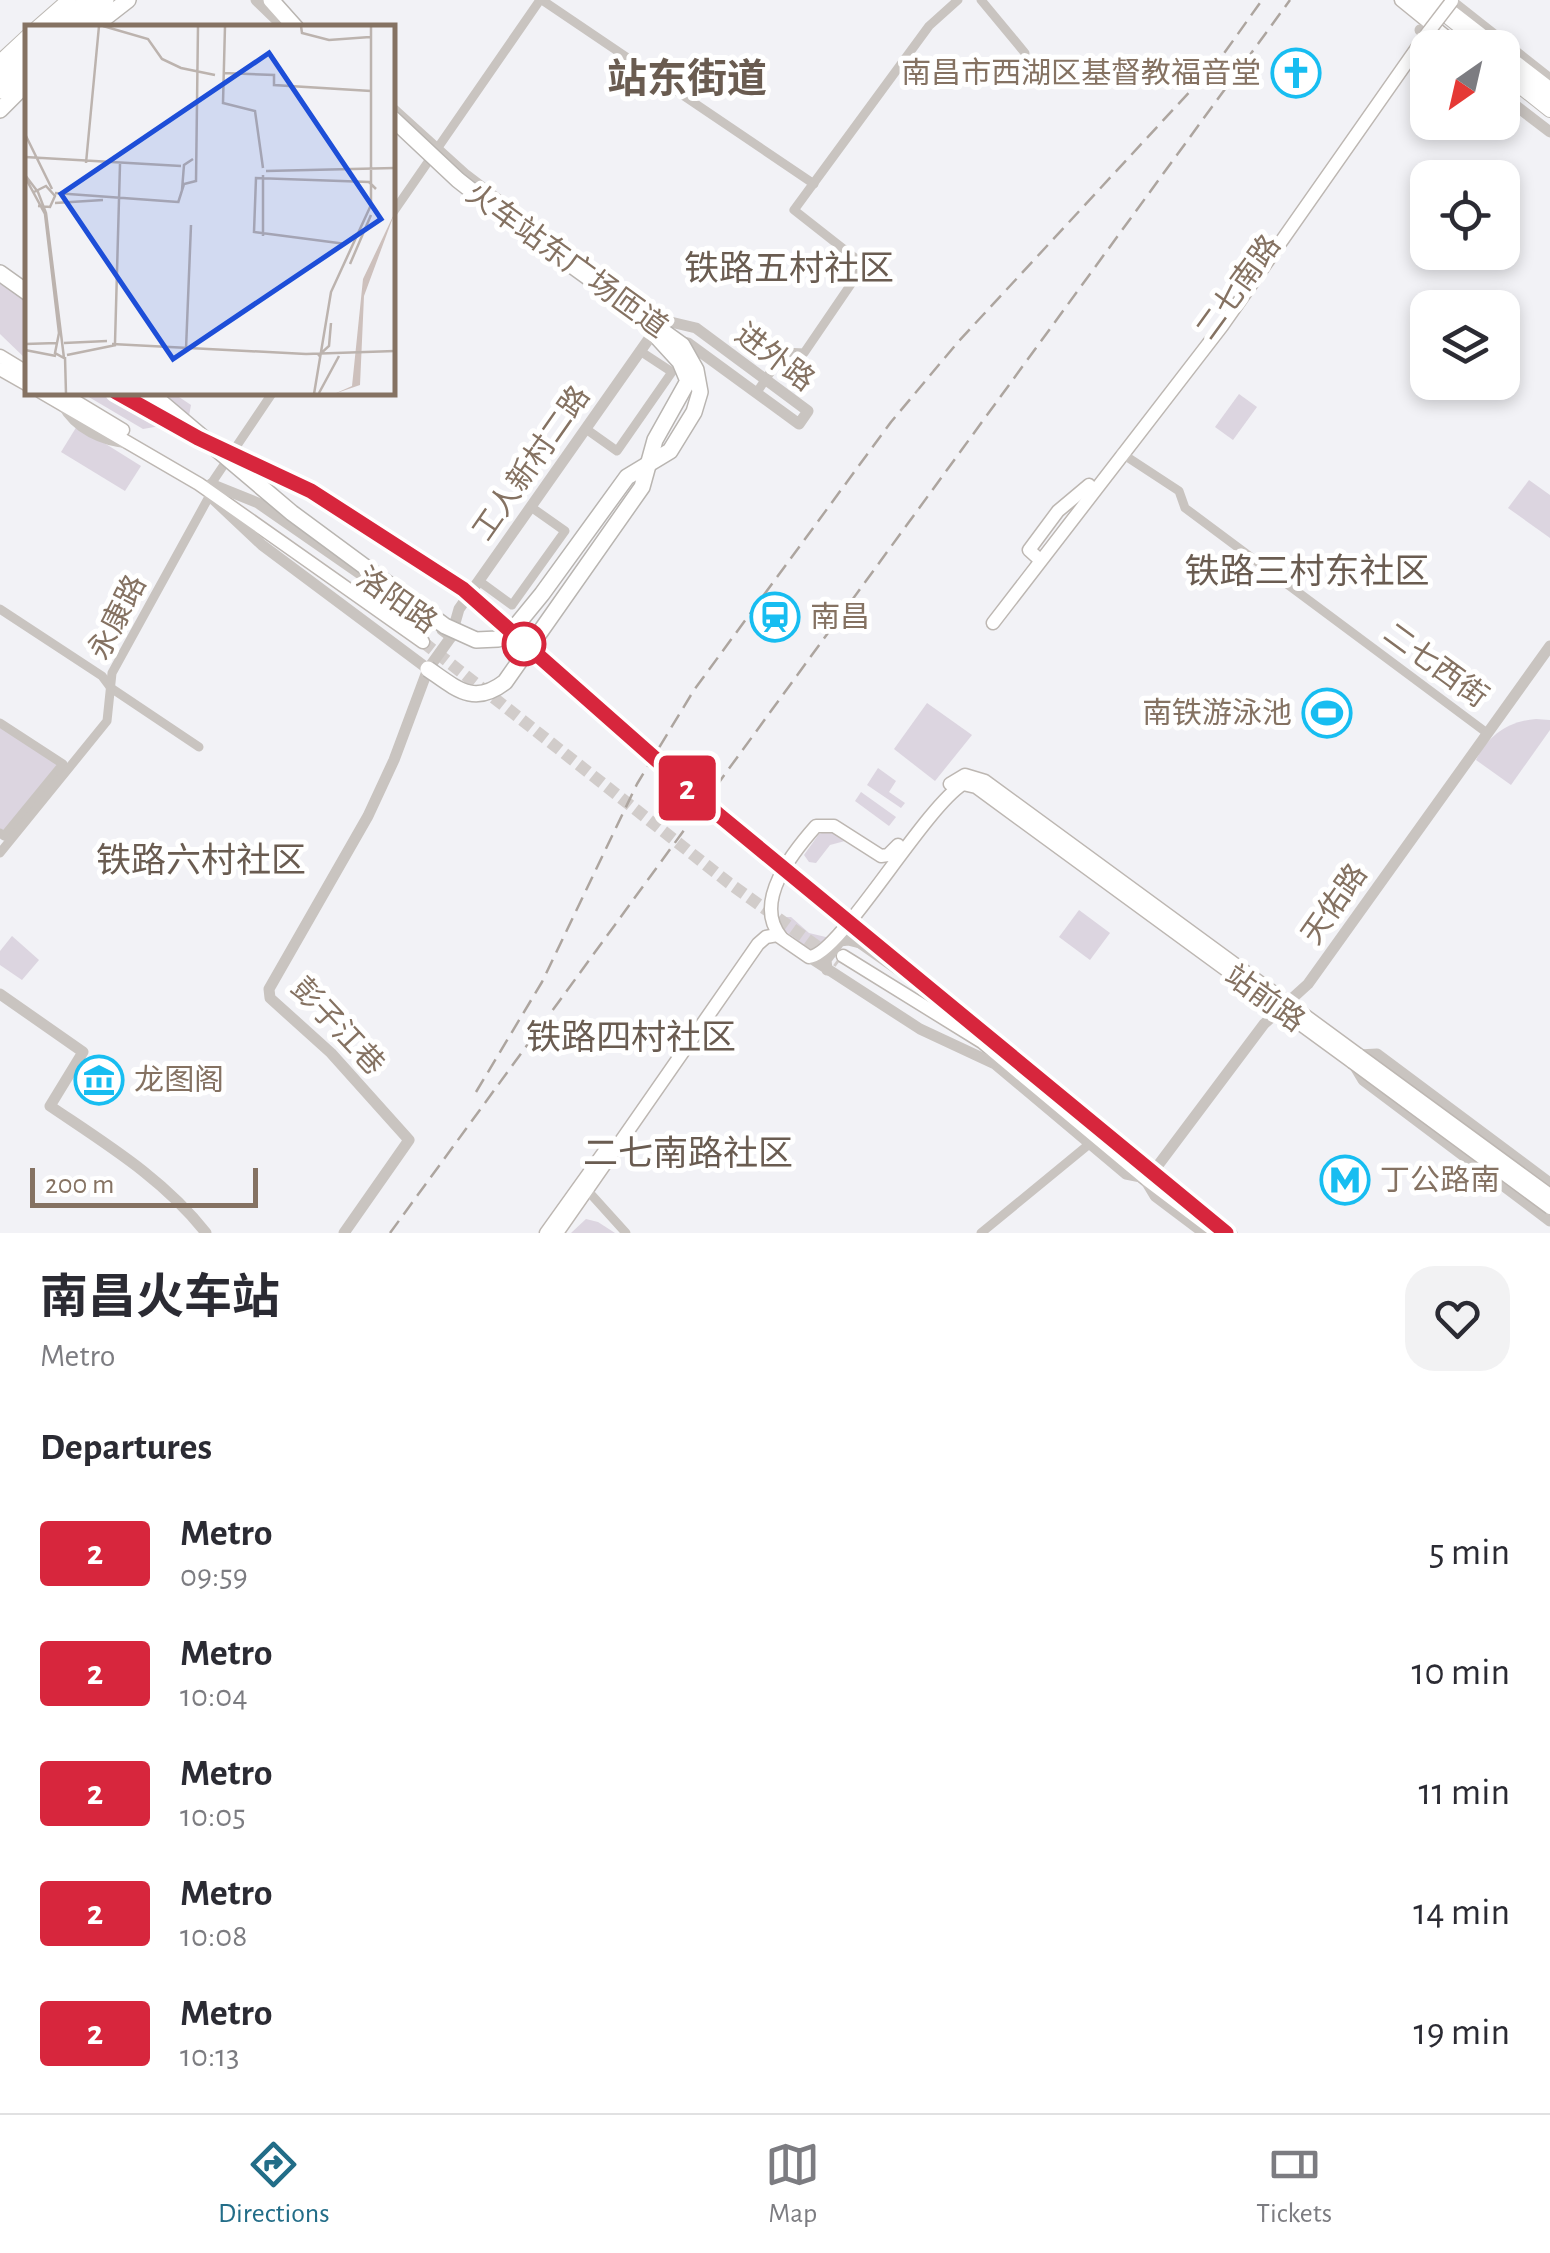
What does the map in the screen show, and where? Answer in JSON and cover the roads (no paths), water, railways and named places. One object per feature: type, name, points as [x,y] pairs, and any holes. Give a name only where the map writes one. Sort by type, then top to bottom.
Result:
[{"type":"highway","points":[[58,25],[88,0]]},
{"type":"highway","points":[[71,25],[102,0]]},
{"type":"highway","points":[[96,25],[128,0]]},
{"type":"highway","points":[[274,0],[294,25]]},
{"type":"highway","points":[[0,76],[16,54]]},
{"type":"highway","points":[[0,91],[25,67]]},
{"type":"highway","points":[[0,110],[25,85]]},
{"type":"highway","name":"火车站东广场匝道","points":[[154,395],[292,513],[444,626],[476,640],[498,638],[515,626],[569,560],[627,477],[670,451],[700,392],[696,370],[682,344],[513,224],[458,180],[395,121]]},
{"type":"highway","points":[[0,273],[25,291]]},
{"type":"highway","points":[[0,284],[25,301]]},
{"type":"highway","name":"火车站东广场匝道","points":[[428,669],[453,687],[476,695],[491,692],[505,682],[642,487],[655,440],[688,381],[655,326]]},
{"type":"main road","points":[[40,25],[69,0]]},
{"type":"main road","points":[[105,25],[138,0]]},
{"type":"main road","points":[[1401,0],[1438,30]]},
{"type":"main road","points":[[1412,0],[1450,30]]},
{"type":"main road","points":[[1427,0],[1464,30]]},
{"type":"main road","points":[[1440,0],[1477,30]]},
{"type":"main road","name":"二七南路","points":[[1425,30],[1440,0]]},
{"type":"main road","name":"二七南路","points":[[1426,30],[1451,1]]},
{"type":"main road","name":"二七南路","points":[[1040,560],[1029,550],[1058,511],[1088,487],[1212,326],[1410,51]]},
{"type":"main road","name":"二七南路","points":[[992,623],[1222,326],[1410,52]]},
{"type":"main road","points":[[0,83],[16,54]]},
{"type":"main road","points":[[1520,65],[1550,88]]},
{"type":"main road","points":[[1520,74],[1550,97]]},
{"type":"main road","points":[[1520,86],[1550,110]]},
{"type":"main road","points":[[0,120],[25,94]]},
{"type":"main road","points":[[1520,95],[1550,119]]},
{"type":"main road","points":[[0,356],[25,371]]},
{"type":"main road","points":[[0,369],[25,383]]},
{"type":"main road","name":"洛阳路","points":[[62,399],[129,444],[207,488]]},
{"type":"main road","name":"洛阳路","points":[[62,399],[207,488],[425,639]]},
{"type":"main road","points":[[971,775],[982,785],[966,784],[955,790],[919,829],[855,916],[820,954],[808,957],[780,937],[772,915],[777,881],[816,826],[834,826],[884,856],[893,851],[954,780],[971,775]]},
{"type":"main road","name":"站前路","points":[[982,785],[1284,1005],[1550,1208]]},
{"type":"main road","points":[[546,1233],[772,915]]},
{"type":"main road","points":[[557,1233],[758,944],[770,936],[780,937]]},
{"type":"main road","points":[[837,963],[980,1048],[1091,1142],[1146,1180]]},
{"type":"main road","points":[[837,963],[982,1042],[1146,1180],[1217,1233]]},
{"type":"main road","name":"站前路","points":[[1355,1058],[1550,1196]]},
{"type":"street","points":[[256,0],[282,25]]},
{"type":"street","points":[[274,0],[303,25]]},
{"type":"street","points":[[395,210],[541,0],[814,184]]},
{"type":"street","points":[[757,392],[784,352],[804,353],[864,265],[794,210],[929,26],[958,0]]},
{"type":"street","points":[[982,0],[1026,54]]},
{"type":"street","points":[[1451,1],[1550,79]]},
{"type":"street","points":[[1520,109],[1550,132]]},
{"type":"street","name":"进外路","points":[[395,111],[655,326],[696,328],[808,412],[799,424],[688,343],[655,326],[459,190],[395,131]]},
{"type":"street","name":"工人新村二路","points":[[450,637],[458,610],[655,326]]},
{"type":"street","points":[[586,429],[617,451],[672,372],[640,350]]},
{"type":"street","name":"永康路","points":[[0,854],[108,721],[112,674],[122,653],[207,488],[270,395]]},
{"type":"street","name":"二七西街","points":[[1122,453],[1179,491],[1185,508],[1487,734]]},
{"type":"street","name":"洛阳路","points":[[207,488],[258,503],[450,637],[428,669],[262,546],[207,488]]},
{"type":"street","points":[[479,580],[512,604],[554,546],[564,531],[531,507]]},
{"type":"street","points":[[0,609],[199,746]]},
{"type":"street","name":"天佑路","points":[[1146,1180],[1264,1024],[1308,984],[1550,646]]},
{"type":"street","name":"彭子江巷","points":[[344,1233],[409,1140],[331,1052],[270,998],[268,989],[368,816],[428,669]]},
{"type":"street","points":[[0,723],[63,764],[4,836],[0,833]]},
{"type":"street","points":[[855,916],[853,929],[860,943],[965,1017],[1134,1161],[1155,1196],[1204,1233]]},
{"type":"street","points":[[837,963],[826,960],[840,941],[860,943]]},
{"type":"street","points":[[808,957],[837,963]]},
{"type":"street","points":[[0,994],[83,1052],[50,1106],[150,1174],[206,1233]]},
{"type":"street","points":[[1550,1182],[1377,1054],[1355,1058],[1363,1080],[1550,1220]]},
{"type":"street","points":[[982,1233],[1091,1142]]},
{"type":"street","points":[[1146,1180],[1166,1182],[1232,1233]]},
{"type":"street","points":[[588,1191],[626,1233]]},
{"type":"tunnel","points":[[423,642],[729,883],[839,962]]},
{"type":"railway","points":[[476,1092],[542,982],[637,784],[694,690],[891,422],[958,342],[1220,59],[1262,0]]},
{"type":"railway","points":[[390,1233],[1290,0]]},
{"type":"metro line","name":"2","points":[[121,395],[198,438],[311,491],[463,589],[720,816],[1226,1233]]},
{"type":"place","name":"南昌市西湖区基督教福音堂","points":[[1296,73]]},
{"type":"place","name":"南昌","points":[[775,617]]},
{"type":"place","name":"南铁游泳池","points":[[1327,713]]},
{"type":"place","name":"龙图阁","points":[[99,1080]]},
{"type":"place","name":"丁公路南","points":[[1345,1180]]},
{"type":"district","name":"站东街道","points":[[687,78]]},
{"type":"district","name":"铁路五村社区","points":[[789,268]]},
{"type":"district","name":"铁路三村东社区","points":[[1307,571]]},
{"type":"district","name":"铁路六村社区","points":[[201,860]]},
{"type":"district","name":"铁路四村社区","points":[[631,1037]]},
{"type":"district","name":"二七南路社区","points":[[688,1153]]}]
